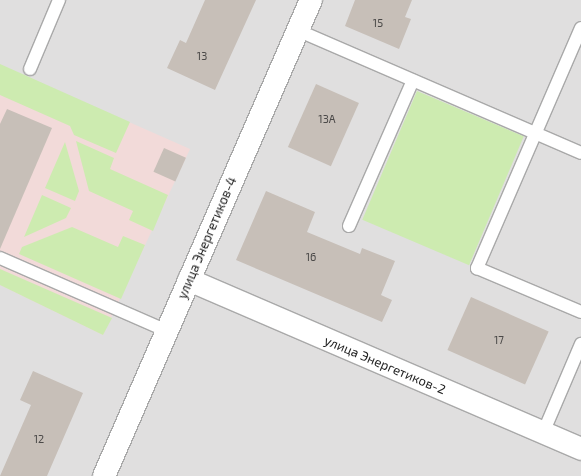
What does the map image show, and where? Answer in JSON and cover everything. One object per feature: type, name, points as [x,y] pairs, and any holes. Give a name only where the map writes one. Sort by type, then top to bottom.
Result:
[{"type":"street","name":"улица Энергетиков-4","points":[[104,476],[310,0]]},
{"type":"street","name":"улица Энергетиков-2","points":[[189,280],[581,449]]},
{"type":"lane","points":[[30,69],[59,0]]},
{"type":"lane","points":[[581,28],[477,268],[581,312]]},
{"type":"lane","points":[[297,30],[581,153]]},
{"type":"lane","points":[[349,226],[413,80]]},
{"type":"lane","points":[[0,258],[167,331]]},
{"type":"lane","points":[[542,433],[581,344]]},
{"type":"shaded area","points":[[0,0],[581,0],[581,476],[0,476]]},
{"type":"shaded area","points":[[0,65],[190,149],[103,335],[0,285]]},
{"type":"green space","points":[[0,64],[130,122],[116,153],[74,135],[70,126],[0,95]]},
{"type":"green space","points":[[417,91],[524,136],[469,265],[362,220]]},
{"type":"green space","points":[[76,141],[114,158],[110,169],[168,195],[153,231],[129,220],[133,211],[89,191]]},
{"type":"green space","points":[[65,142],[79,191],[75,201],[45,188]]},
{"type":"green space","points":[[42,195],[71,208],[66,218],[24,237]]},
{"type":"green space","points":[[72,227],[118,247],[123,236],[145,245],[121,299],[19,254],[22,247]]},
{"type":"green space","points":[[0,269],[112,318],[103,335],[0,285]]},
{"type":"building","points":[[205,0],[256,0],[215,90],[167,68],[180,40],[186,43]]},
{"type":"building","points":[[355,0],[412,0],[405,17],[411,19],[399,49],[345,26]]},
{"type":"building","points":[[316,84],[359,103],[331,166],[288,147]]},
{"type":"building","points":[[7,109],[52,128],[0,249],[0,124]]},
{"type":"building","points":[[164,148],[186,158],[175,182],[153,172]]},
{"type":"building","points":[[266,191],[315,212],[307,232],[360,254],[362,248],[395,261],[381,295],[392,300],[382,322],[236,260]]},
{"type":"building","points":[[471,297],[549,332],[525,385],[447,350]]},
{"type":"building","points":[[33,371],[83,393],[47,476],[0,476],[31,405],[20,400]]}]
